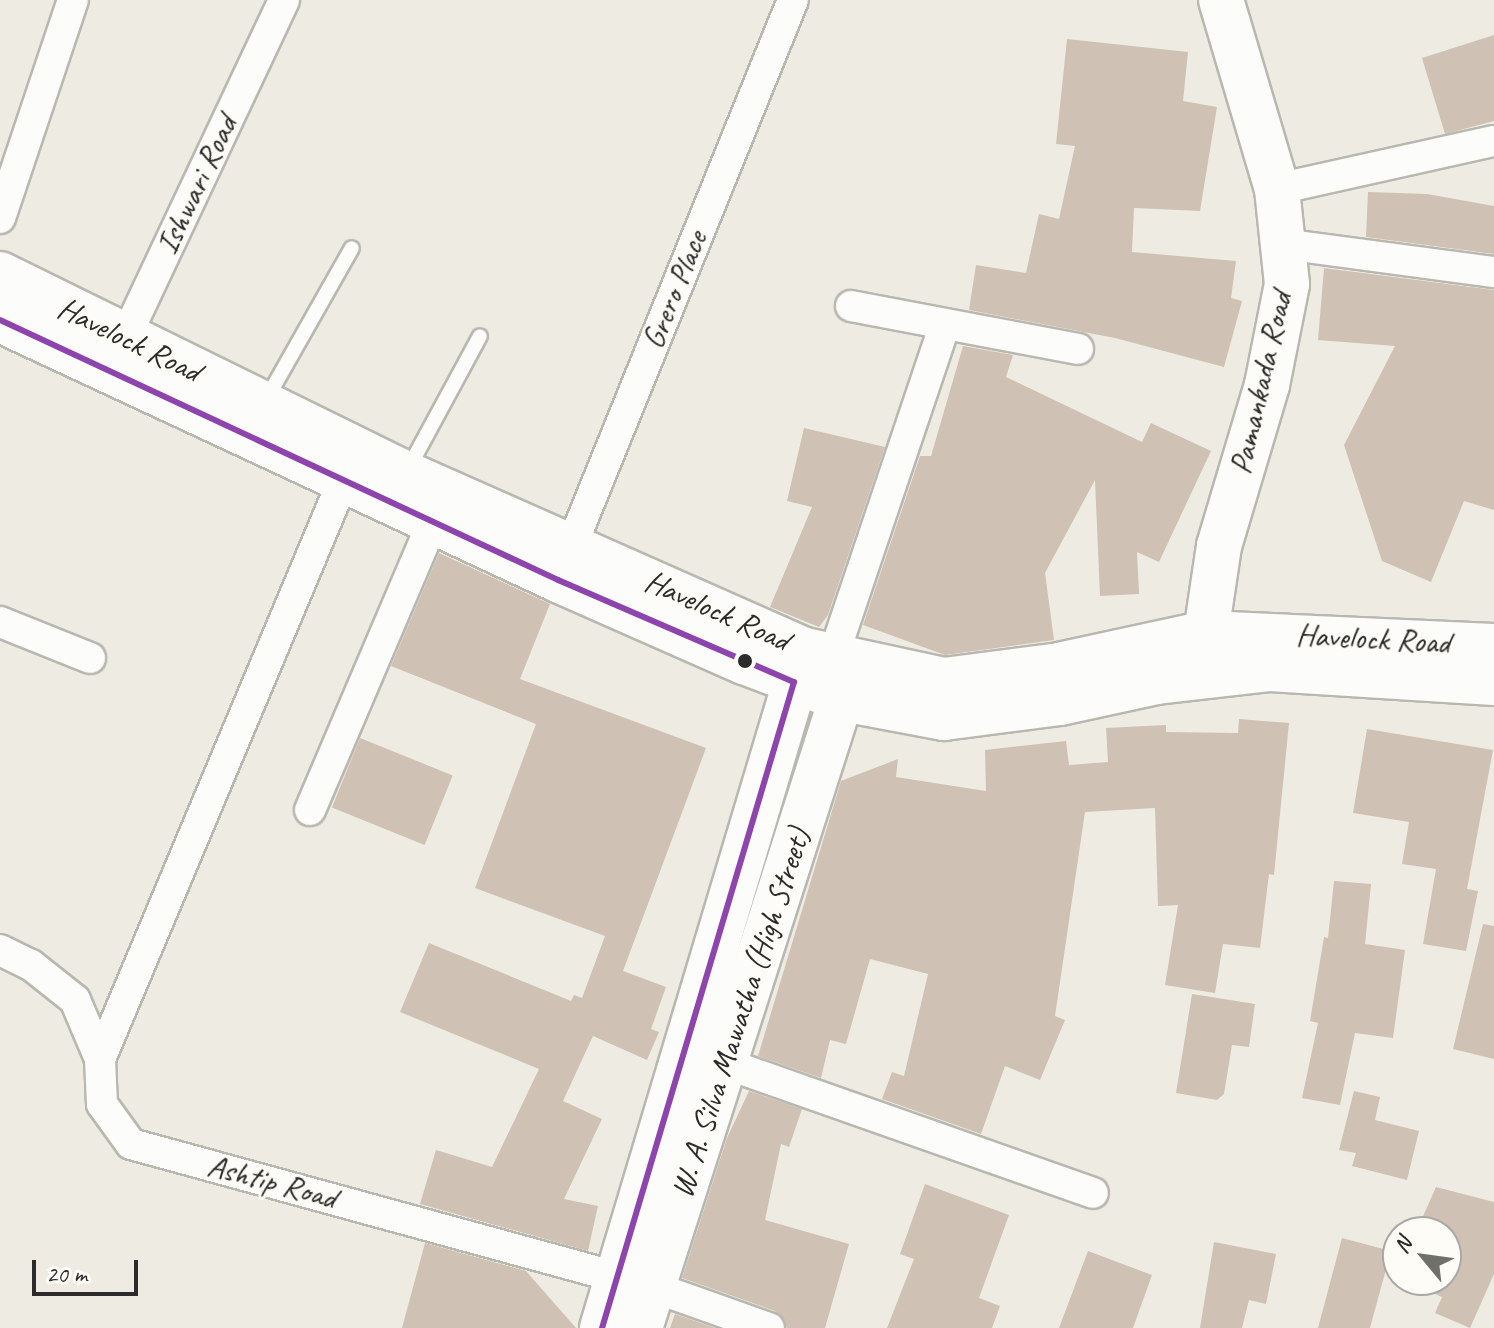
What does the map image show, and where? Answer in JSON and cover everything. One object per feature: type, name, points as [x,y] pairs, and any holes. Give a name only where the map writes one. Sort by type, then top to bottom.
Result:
[{"type":"main road","name":"Pamankada Road","points":[[1206,654],[1219,546],[1267,385],[1287,284],[1277,189],[1226,1]]},
{"type":"main road","name":"Havelock Road","points":[[0,274],[117,354],[343,481],[398,488],[433,521],[564,563]]},
{"type":"main road","name":"Havelock Road","points":[[0,320],[117,354],[263,406],[398,488],[564,563],[825,670],[944,680],[1054,666],[1206,654],[1494,646]]},
{"type":"main road","name":"Havelock Road","points":[[1206,654],[1270,669],[1494,683]]},
{"type":"main road","name":"W. A. Silva Mawatha (High Street)","points":[[602,1328],[636,1282],[724,1063],[825,670]]},
{"type":"main road","name":"W. A. Silva Mawatha (High Street)","points":[[640,1328],[636,1282],[825,670]]},
{"type":"street","points":[[0,218],[73,0]]},
{"type":"street","name":"Ishwari Road","points":[[117,354],[284,0]]},
{"type":"street","name":"Grero Place","points":[[564,563],[793,0]]},
{"type":"street","points":[[1277,189],[1494,141]]},
{"type":"street","points":[[1283,244],[1494,272]]},
{"type":"street","points":[[851,306],[1078,349]]},
{"type":"street","points":[[825,670],[945,325]]},
{"type":"street","points":[[100,1059],[343,481]]},
{"type":"street","points":[[310,810],[433,521]]},
{"type":"street","points":[[0,622],[90,658]]},
{"type":"street","name":"Ashtip Road","points":[[0,950],[31,965],[75,1000],[100,1059],[102,1104],[131,1144],[636,1282],[769,1328]]},
{"type":"street","points":[[724,1063],[1093,1193]]},
{"type":"lane","points":[[263,406],[352,248]]},
{"type":"lane","points":[[398,488],[480,336]]},
{"type":"building","points":[[1494,35],[1494,121],[1445,134],[1422,58]]},
{"type":"building","points":[[1067,39],[1188,52],[1183,101],[1217,107],[1200,211],[1134,208],[1132,252],[1236,261],[1231,298],[1242,301],[1224,367],[1115,338],[969,310],[976,265],[1026,273],[1039,214],[1059,219],[1075,146],[1056,144]]},
{"type":"building","points":[[1368,192],[1427,194],[1494,206],[1494,254],[1366,237]]},
{"type":"building","points":[[1324,268],[1494,290],[1494,510],[1464,501],[1431,582],[1382,561],[1344,445],[1395,346],[1318,340]]},
{"type":"building","points":[[963,346],[1013,355],[1006,377],[1142,442],[1151,423],[1211,451],[1159,562],[1137,552],[1139,594],[1100,596],[1095,480],[1045,573],[1054,640],[945,655],[863,625],[920,456],[931,456]]},
{"type":"building","points":[[804,428],[885,447],[828,615],[819,627],[770,607],[812,507],[787,501]]},
{"type":"building","points":[[439,553],[550,604],[520,679],[706,748],[623,971],[666,987],[651,1029],[659,1032],[647,1060],[593,1036],[563,1101],[602,1119],[564,1199],[598,1206],[588,1251],[420,1204],[436,1150],[492,1167],[539,1069],[400,1012],[429,943],[571,1001],[574,995],[582,998],[605,936],[475,888],[536,724],[391,666]]},
{"type":"building","points":[[1239,719],[1289,723],[1274,875],[1269,874],[1260,948],[1223,944],[1215,993],[1165,985],[1178,905],[1158,906],[1155,808],[1085,812],[1055,1016],[1065,1020],[1040,1080],[1005,1066],[981,1134],[882,1099],[892,1072],[904,1076],[928,974],[870,959],[846,1044],[830,1040],[821,1078],[758,1056],[841,781],[898,759],[896,777],[986,791],[985,750],[1066,741],[1069,765],[1108,762],[1106,728],[1166,725],[1166,732],[1238,733]]},
{"type":"building","points":[[1367,729],[1493,750],[1467,889],[1478,891],[1466,951],[1423,944],[1436,869],[1402,864],[1409,822],[1353,813]]},
{"type":"building","points":[[360,738],[453,775],[425,845],[332,808]]},
{"type":"building","points":[[1334,881],[1371,884],[1365,944],[1405,950],[1393,1038],[1355,1033],[1340,1105],[1302,1098],[1318,1023],[1310,1021],[1324,937],[1328,938]]},
{"type":"building","points":[[1483,924],[1494,926],[1494,1059],[1453,1049]]},
{"type":"building","points":[[1192,994],[1255,1004],[1249,1047],[1232,1045],[1224,1094],[1217,1100],[1176,1093]]},
{"type":"building","points":[[749,1091],[802,1109],[789,1147],[781,1144],[765,1220],[849,1244],[825,1328],[787,1328],[775,1311],[682,1278],[727,1138]]},
{"type":"building","points":[[1354,1091],[1380,1097],[1375,1120],[1419,1131],[1407,1180],[1352,1166],[1356,1153],[1339,1150]]},
{"type":"building","points":[[925,1184],[1009,1215],[979,1298],[1000,1306],[992,1328],[887,1328],[914,1259],[900,1254]]},
{"type":"building","points":[[1436,1187],[1494,1202],[1494,1274],[1470,1328],[1435,1313],[1442,1297],[1440,1296],[1462,1296],[1462,1216],[1423,1216]]},
{"type":"building","points":[[1342,1238],[1382,1249],[1382,1284],[1370,1328],[1318,1328]]},
{"type":"building","points":[[1214,1242],[1276,1254],[1266,1304],[1249,1300],[1242,1328],[1200,1328]]},
{"type":"building","points":[[425,1243],[526,1271],[576,1328],[402,1328]]},
{"type":"building","points":[[1088,1251],[1152,1275],[1133,1328],[1059,1328]]},
{"type":"building","points":[[675,1314],[715,1328],[670,1328]]},
{"type":"transit line","points":[[0,320],[558,580],[794,682],[602,1328]]}]
